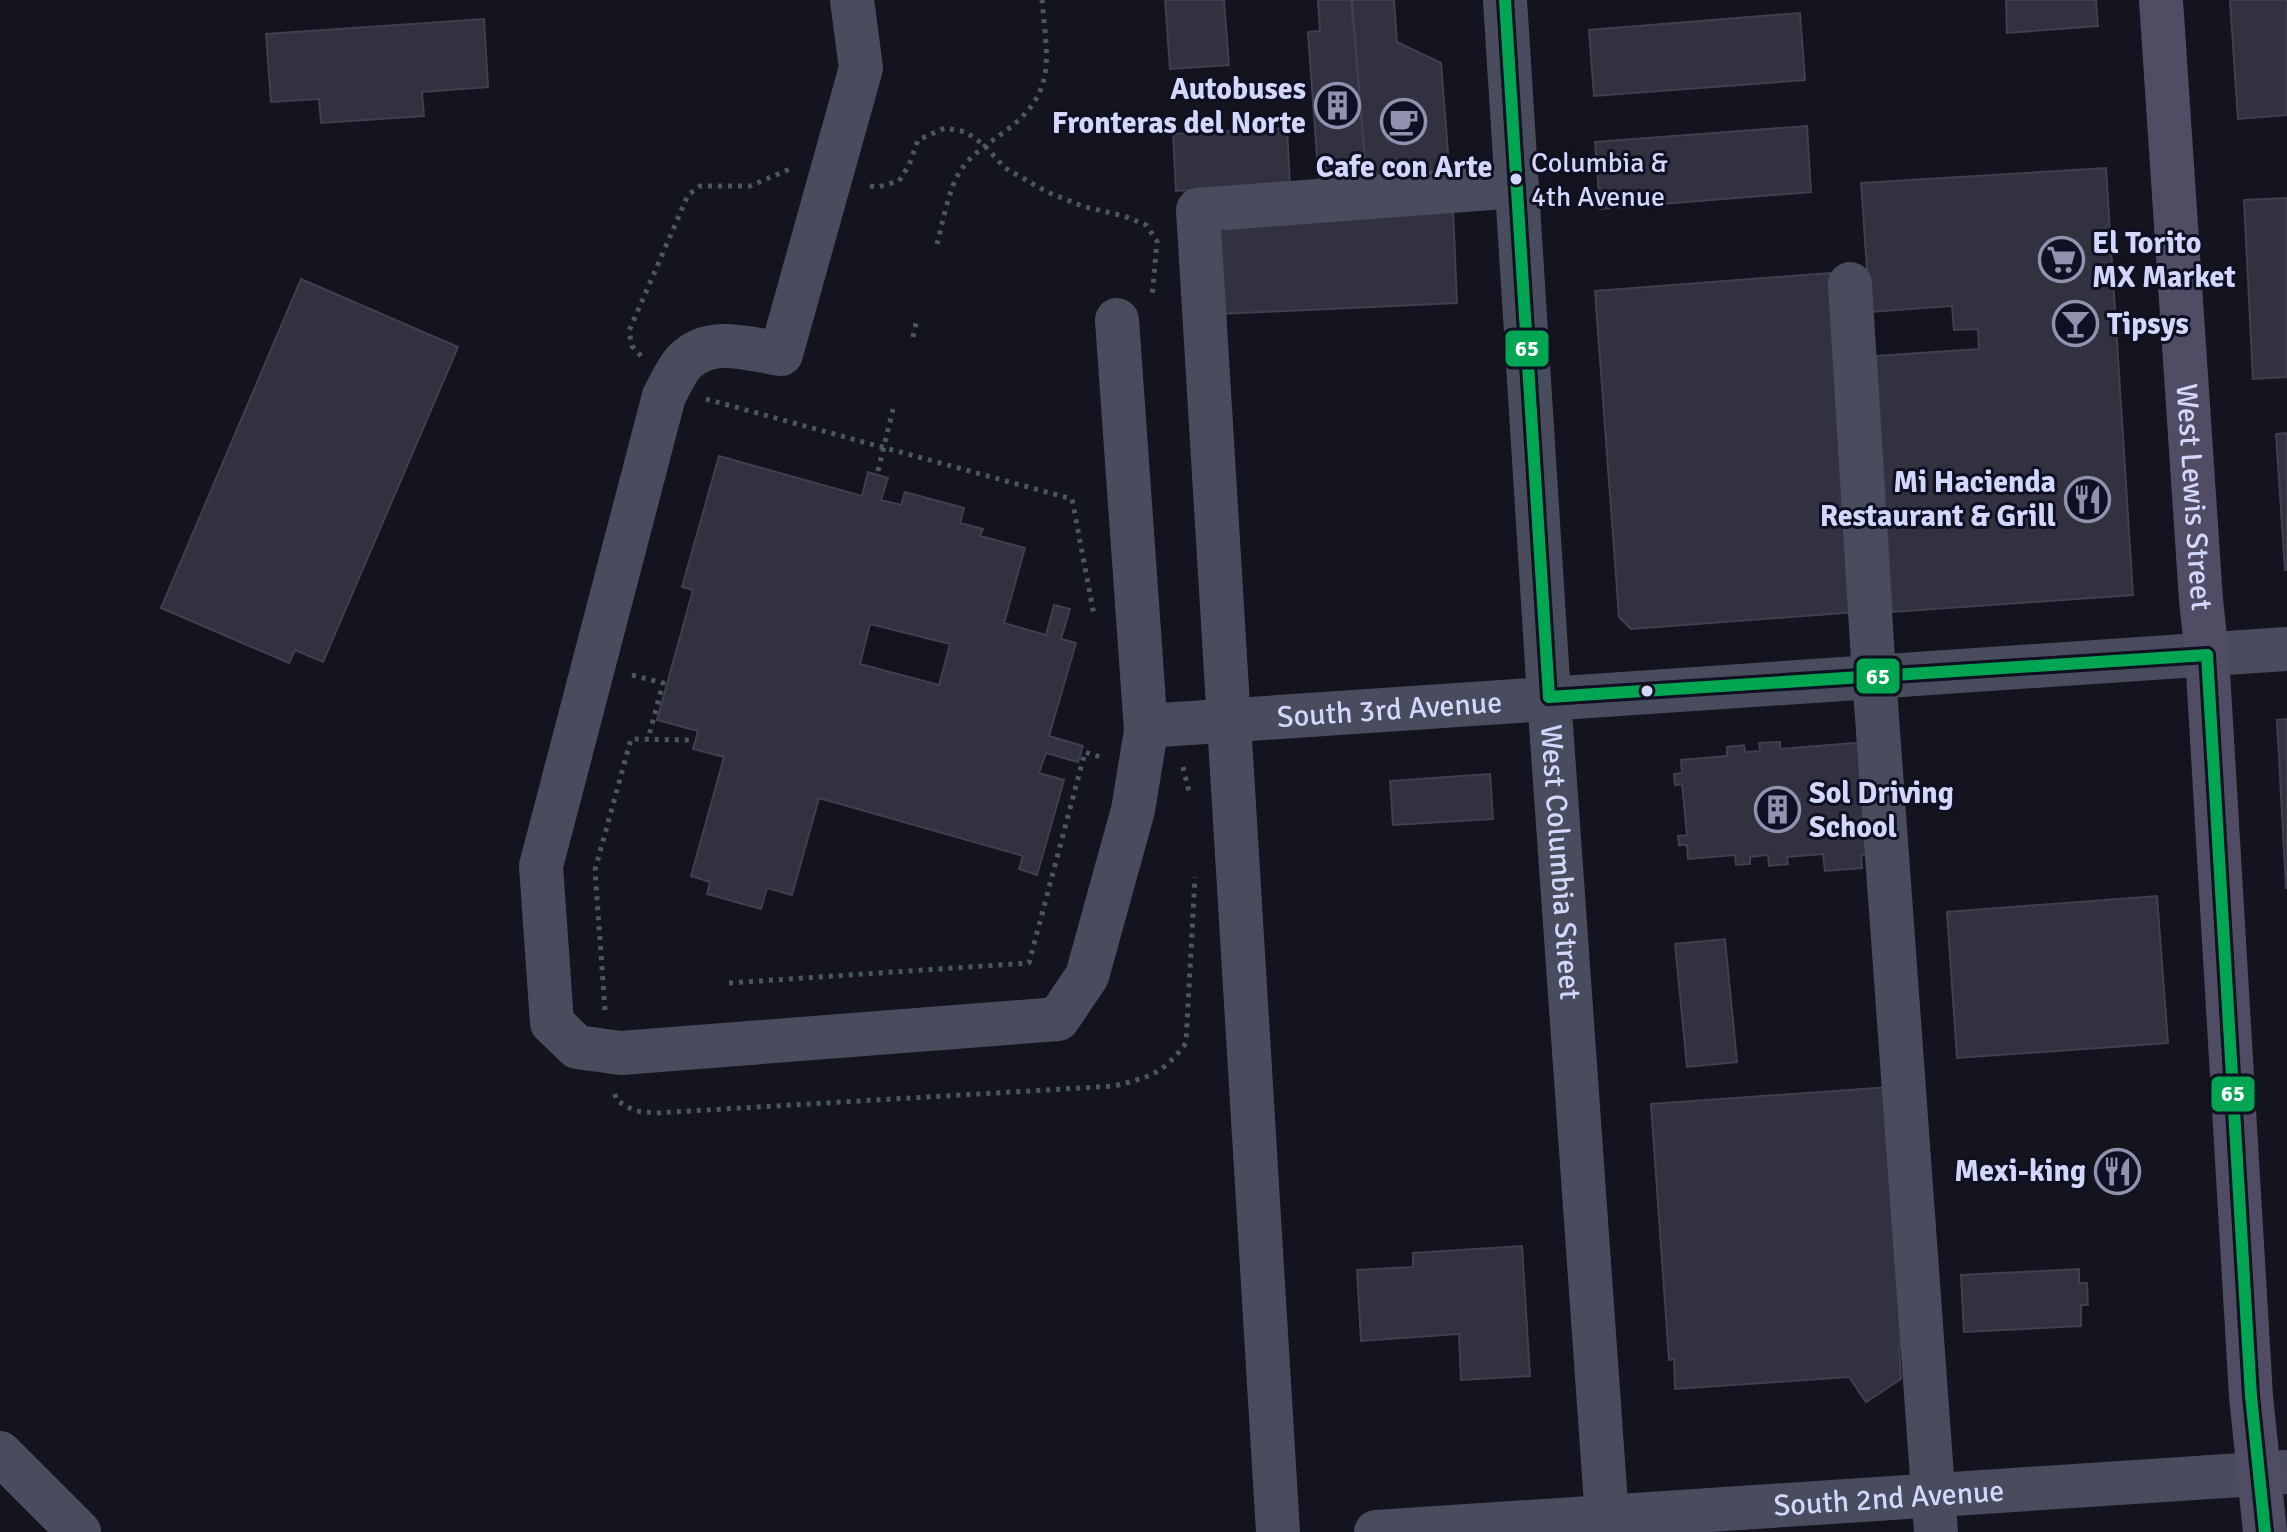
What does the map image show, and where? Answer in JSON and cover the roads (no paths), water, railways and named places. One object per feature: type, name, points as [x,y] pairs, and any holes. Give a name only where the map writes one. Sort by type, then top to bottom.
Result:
[{"type":"main road","name":"West Lewis Street","points":[[2161,0],[2207,655],[2250,1381],[2273,1473],[2265,1532]]},
{"type":"street","points":[[852,0],[861,68],[781,354],[729,345],[702,348],[683,363],[664,396],[541,866],[552,1023],[577,1047],[621,1053],[1058,1019],[1087,976],[1133,810],[1146,726],[1117,320]]},
{"type":"street","name":"West Columbia Street","points":[[1505,0],[1549,697],[1608,1524]]},
{"type":"street","points":[[1278,1532],[1198,210],[1517,186]]},
{"type":"street","points":[[1850,284],[1874,676],[1935,1514]]},
{"type":"street","name":"South 3rd Avenue","points":[[1146,726],[2287,649]]},
{"type":"street","points":[[0,1453],[79,1532]]},
{"type":"street","name":"South 2nd Avenue","points":[[1376,1532],[1935,1514],[2273,1473]]},
{"type":"place","name":"Autobuses Fronteras del Norte","points":[[1337,106]]},
{"type":"place","name":"Cafe con Arte","points":[[1404,121]]},
{"type":"place","name":"Columbia & 4th Avenue","points":[[1516,179]]},
{"type":"place","name":"El Torito MX Market","points":[[2061,260]]},
{"type":"place","name":"Tipsys","points":[[2076,324]]},
{"type":"place","name":"Mi Hacienda Restaurant & Grill","points":[[2087,499]]},
{"type":"place","name":"Sol Driving School","points":[[1778,810]]},
{"type":"place","name":"Mexi-king","points":[[2117,1171]]}]
